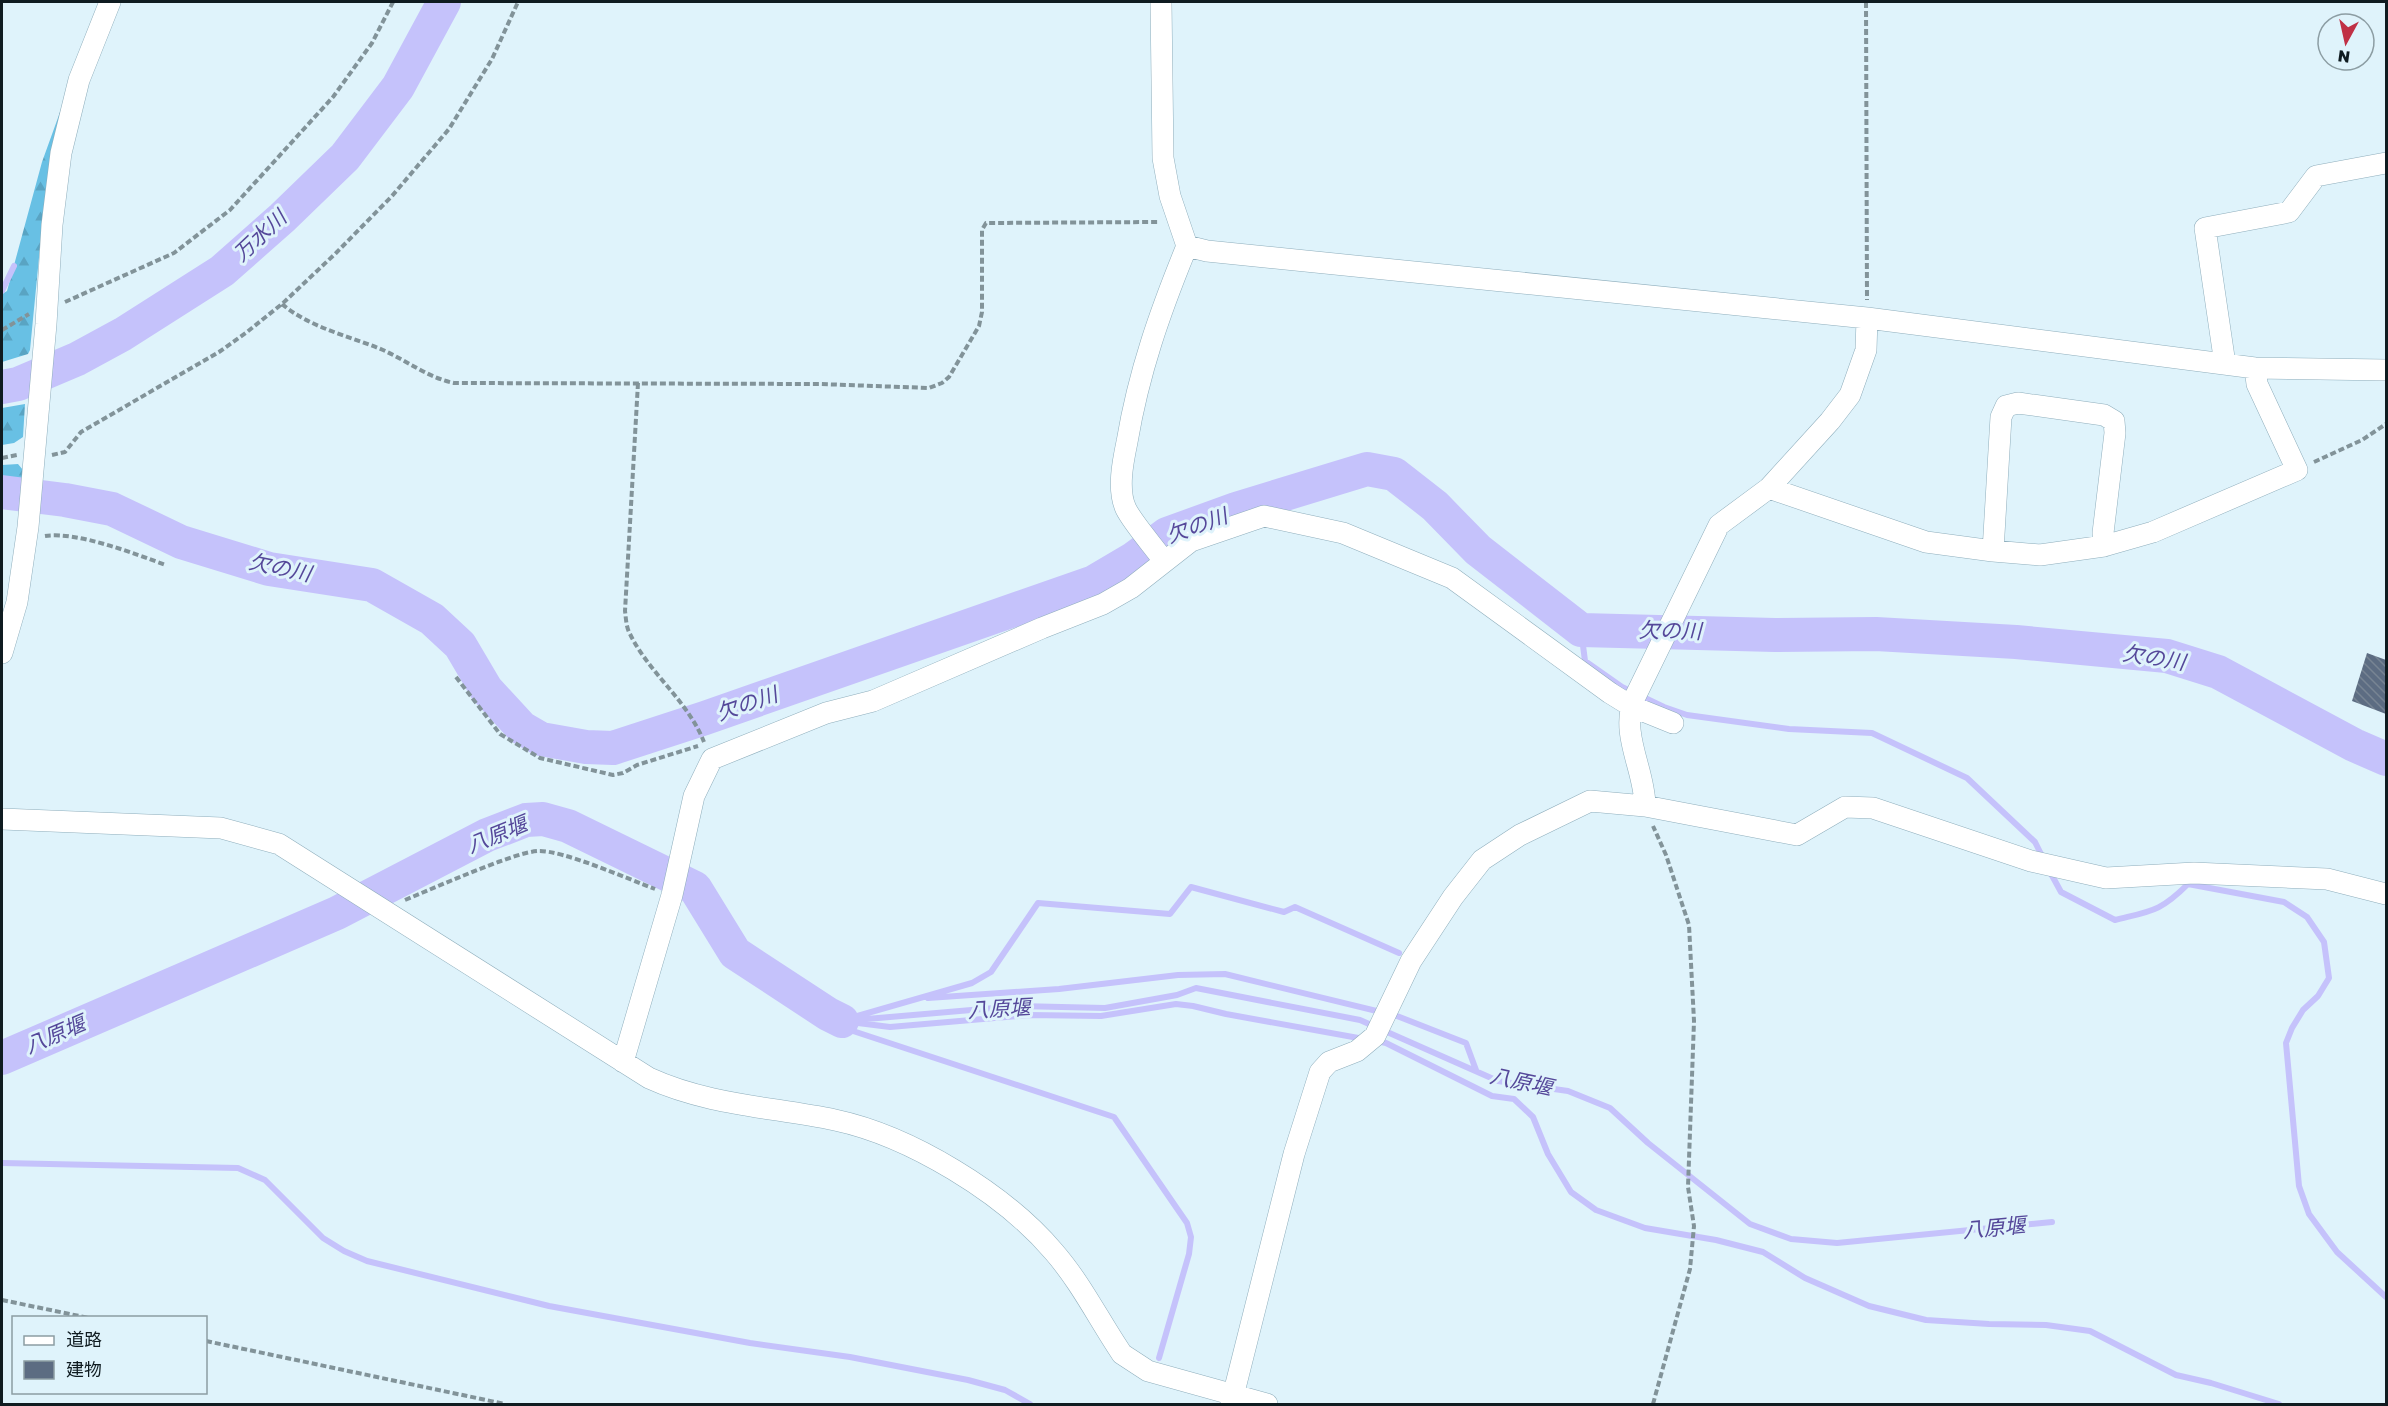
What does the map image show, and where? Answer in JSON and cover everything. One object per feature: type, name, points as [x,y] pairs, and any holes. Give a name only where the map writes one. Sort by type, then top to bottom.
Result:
[{"type":"street","points":[[2,653],[17,602],[28,531],[61,153],[79,80],[110,2]]},
{"type":"street","points":[[1161,2],[1163,159],[1178,222],[1187,246],[1150,343],[1135,393],[1124,458],[1123,499],[1126,509],[1161,557]]},
{"type":"street","points":[[2225,364],[2205,228],[2289,212],[2316,176],[2386,163]]},
{"type":"street","points":[[1187,246],[1207,250],[1867,318],[2254,368],[2386,369]]},
{"type":"street","points":[[1645,806],[1645,792],[1629,720],[1635,696],[1719,525],[1769,488],[1850,395],[1866,350],[1867,318]]},
{"type":"street","points":[[1769,488],[1926,542],[2040,555],[2104,546],[2153,531],[2297,470],[2257,384],[2254,368]]},
{"type":"street","points":[[1993,551],[2001,417],[2006,406],[2018,404],[2104,415],[2114,421],[2115,433],[2103,533],[2104,546]]},
{"type":"street","points":[[622,1062],[675,882],[694,796],[712,759],[825,713],[873,702],[1042,628],[1103,604],[1131,588],[1161,557],[1191,541],[1264,516],[1342,533],[1452,578],[1610,693],[1635,696],[1673,723]]},
{"type":"street","points":[[1232,1400],[1294,1154],[1320,1072],[1329,1062],[1357,1051],[1375,1036],[1411,961],[1453,897],[1482,861],[1520,835],[1590,801],[1645,806],[1797,835],[1845,807],[1873,808],[2031,861],[2106,878],[2194,873],[2327,879],[2386,894]]},
{"type":"street","points":[[2,819],[221,828],[279,844],[338,879],[649,1078],[688,1094],[835,1120],[871,1130],[903,1143],[996,1197],[1027,1222],[1076,1280],[1122,1354],[1132,1362],[1148,1371],[1232,1400],[1267,1404]]},
{"type":"path","points":[[2,330],[21,317],[46,316],[62,303],[174,253],[230,210],[333,97],[372,43],[393,2]]},
{"type":"path","points":[[2,458],[21,454],[34,461],[64,452],[81,432],[219,352],[282,304],[392,196],[449,129],[492,60],[518,2]]},
{"type":"path","points":[[1866,2],[1867,318]]},
{"type":"path","points":[[282,304],[299,317],[384,351],[442,381],[454,383],[820,384],[929,388],[949,377],[979,326],[982,312],[982,230],[986,223],[1178,222]]},
{"type":"path","points":[[638,383],[625,611],[628,631],[702,736]]},
{"type":"path","points":[[2297,470],[2362,440],[2386,424]]},
{"type":"path","points":[[28,531],[64,535],[121,549],[166,565]]},
{"type":"path","points":[[456,677],[500,735],[540,758],[613,775],[623,773],[637,765],[705,744]]},
{"type":"path","points":[[1645,806],[1666,855],[1689,925],[1694,1021],[1688,1187],[1694,1226],[1690,1269],[1653,1404]]},
{"type":"path","points":[[383,909],[470,873],[537,851],[675,882]]},
{"type":"path","points":[[2,1300],[84,1316]]},
{"type":"path","points":[[207,1341],[504,1404]]},
{"type":"green space","points":[[64,101],[42,227],[30,350],[28,354],[2,362],[2,294],[7,291],[42,162]]},
{"type":"green space","points":[[25,404],[23,437],[14,443],[2,445],[2,408]]},
{"type":"green space","points":[[18,464],[23,470],[21,484],[2,483],[2,465]]},
{"type":"building","points":[[2367,653],[2386,660],[2386,714],[2352,701]]},
{"type":"waterway","name":"万水川","points":[[2,387],[18,384],[77,359],[123,334],[222,271],[282,218],[345,157],[398,87],[444,2]]},
{"type":"waterway","points":[[2,291],[14,266]]},
{"type":"waterway","name":"欠の川","points":[[2,492],[112,509],[181,542],[269,569],[372,585],[432,619],[460,645],[486,689],[522,728],[541,739],[586,747],[613,748],[1094,582],[1133,559],[1167,534],[1236,509],[1367,469],[1394,474],[1435,506],[1478,550],[1581,630],[1775,635],[1876,634],[2016,642],[2167,656],[2218,672],[2354,745],[2386,759]]},
{"type":"waterway","points":[[1581,630],[1585,661],[1622,687],[1664,707],[1687,715],[1789,729],[1872,733],[1967,778],[2035,842],[2043,858]]},
{"type":"waterway","name":"八原堰","points":[[2,1058],[337,913],[487,835],[526,820],[543,819],[568,826],[695,888],[735,953],[842,1021]]},
{"type":"waterway","points":[[2049,870],[2061,892],[2115,920],[2154,909],[2170,900],[2188,884],[2284,902],[2307,917],[2324,942],[2329,978],[2318,996],[2303,1010],[2286,1043],[2299,1186],[2309,1214],[2337,1252],[2386,1297]]},
{"type":"waterway","points":[[854,1017],[972,983],[991,972],[1038,903],[1170,914],[1191,887],[1284,912],[1295,907],[1399,953]]},
{"type":"waterway","points":[[928,998],[1059,989],[1178,975],[1225,974],[1397,1016],[1466,1043],[1476,1070]]},
{"type":"waterway","name":"八原堰","points":[[855,1020],[1018,1006],[1105,1008],[1177,995],[1196,988],[1360,1020],[1498,1081],[1568,1091],[1610,1108],[1648,1143],[1750,1224],[1791,1239],[1837,1243],[2052,1222]]},
{"type":"waterway","points":[[842,1021],[890,1027],[1029,1015],[1101,1016],[1176,1004],[1364,1039]]},
{"type":"waterway","points":[[843,1021],[853,1031],[1114,1117],[1187,1223],[1191,1237],[1189,1254],[1159,1358]]},
{"type":"waterway","points":[[1377,1041],[1386,1043],[1492,1096],[1514,1099],[1533,1117],[1548,1154],[1571,1192],[1596,1210],[1645,1228],[1716,1240],[1763,1252],[1805,1278],[1869,1306],[1926,1320],[2046,1325],[2090,1331],[2176,1375],[2279,1404]]},
{"type":"waterway","points":[[2,1163],[238,1168],[265,1180],[323,1238],[367,1261],[549,1306],[750,1343],[850,1357],[968,1380],[1005,1390],[1030,1404]]}]
